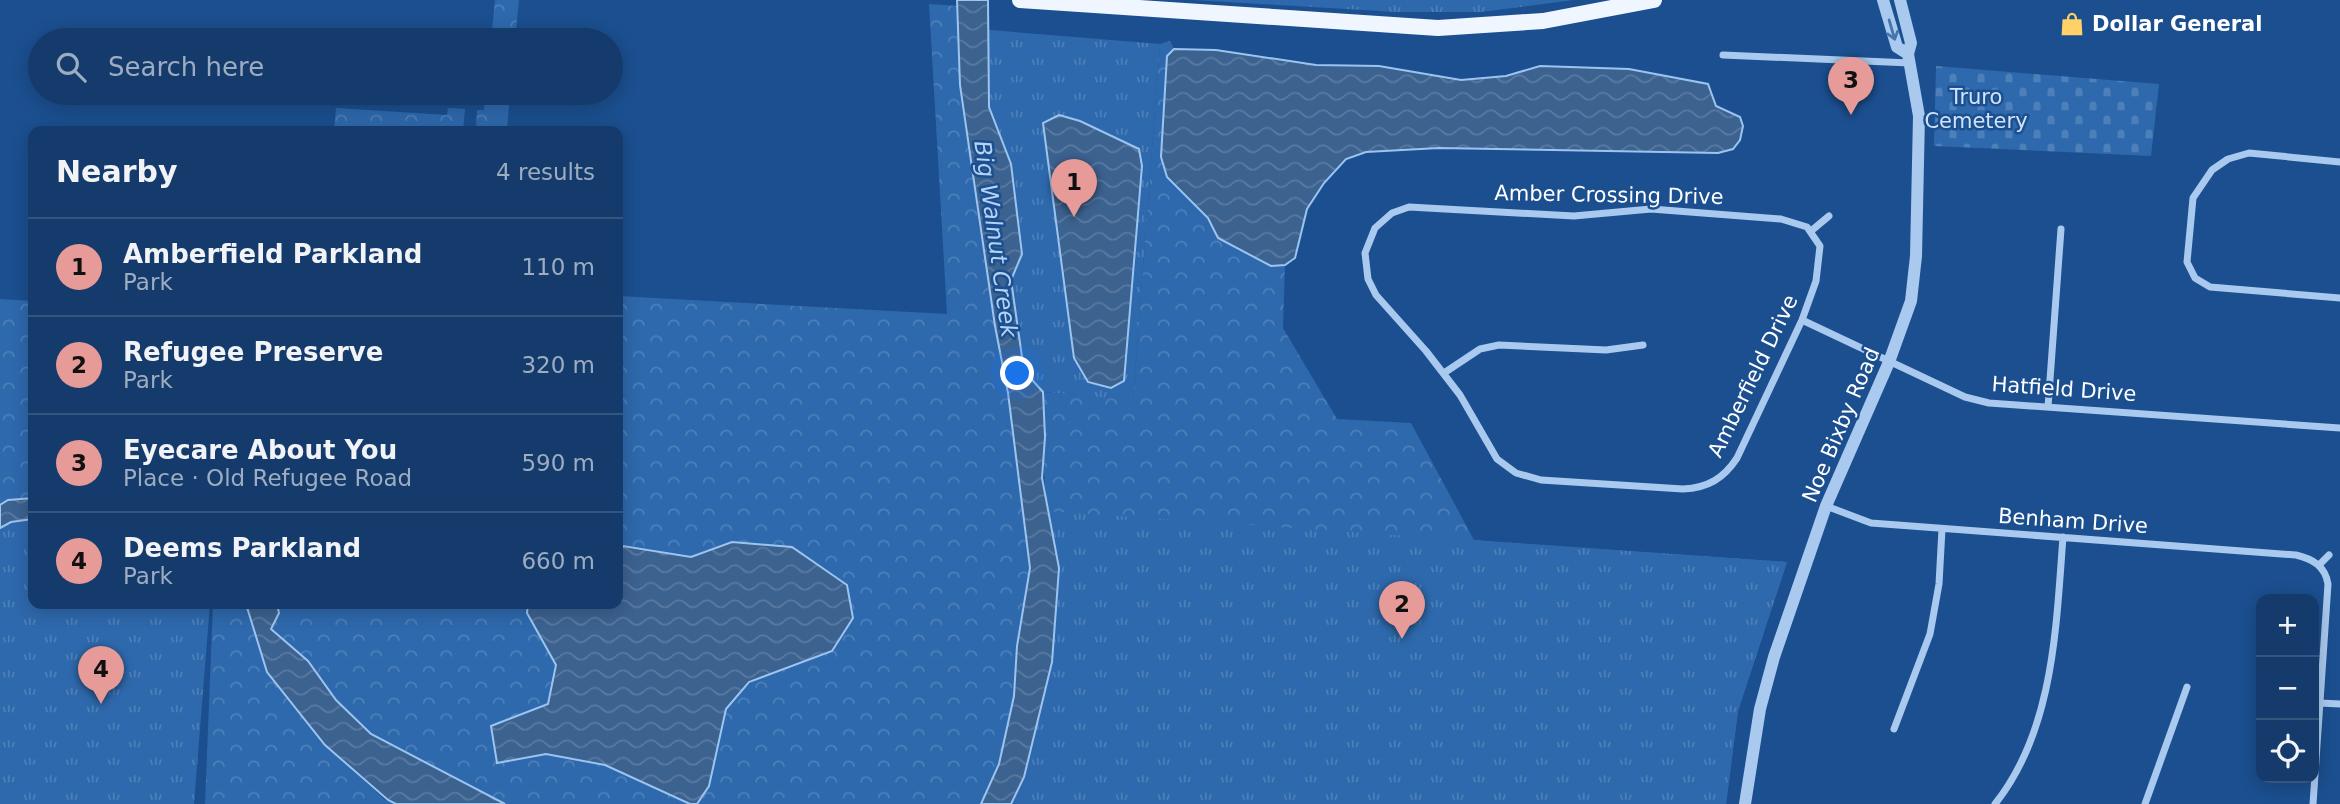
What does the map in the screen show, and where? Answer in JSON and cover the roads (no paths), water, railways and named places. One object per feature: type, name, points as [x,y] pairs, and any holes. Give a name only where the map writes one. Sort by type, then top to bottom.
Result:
[{"type":"main road","points":[[1020,0],[1438,28],[1543,21],[1654,0]]},
{"type":"street","name":"Noe Bixby Road","points":[[1883,0],[1896,47],[1909,59]]},
{"type":"street","name":"Noe Bixby Road","points":[[1745,804],[1766,682],[1825,506],[1909,311],[1915,265],[1919,116],[1909,59],[1911,43],[1900,0]]},
{"type":"street","points":[[1723,55],[1909,59]]},
{"type":"street","points":[[2340,162],[2262,152],[2228,159],[2204,179],[2193,198],[2187,262],[2195,278],[2204,286],[2216,289],[2340,298]]},
{"type":"street","name":"Amber Crossing Drive","points":[[1444,373],[1370,285],[1365,263],[1371,235],[1392,213],[1417,206],[1574,216],[1651,209],[1781,219],[1794,221],[1811,231]]},
{"type":"street","points":[[1811,231],[1829,216]]},
{"type":"street","points":[[2048,407],[2061,229]]},
{"type":"street","name":"Amberfield Drive","points":[[1444,373],[1497,459],[1516,472],[1541,480],[1683,489],[1706,486],[1724,475],[1737,458],[1802,320],[1816,281],[1821,253],[1811,231]]},
{"type":"street","name":"Hatfield Drive","points":[[1802,320],[1965,397],[1989,403],[2340,428]]},
{"type":"street","points":[[1444,373],[1480,349],[1499,345],[1606,350],[1643,345]]},
{"type":"street","name":"Benham Drive","points":[[1825,506],[1871,523],[2297,555],[2319,565]]},
{"type":"street","points":[[1894,729],[1936,610],[1942,529]]},
{"type":"street","points":[[1995,804],[2015,774],[2042,706],[2056,638],[2063,537]]},
{"type":"street","points":[[2312,804],[2328,584],[2319,565],[2329,555]]},
{"type":"street","points":[[2145,804],[2187,687]]},
{"type":"street","points":[[2320,703],[2340,704]]},
{"type":"water","name":"Big Walnut Creek","points":[[957,0],[988,0],[989,107],[1011,164],[1022,254],[1011,280],[1024,371],[1043,392],[1045,437],[1042,478],[1059,568],[1052,662],[1024,777],[1011,804],[981,804],[999,764],[1014,696],[1017,646],[1030,568],[1008,393],[995,326],[960,85]]},
{"type":"water","points":[[1174,49],[1216,50],[1316,65],[1379,66],[1461,80],[1506,76],[1540,66],[1629,69],[1708,84],[1716,106],[1740,117],[1743,126],[1740,140],[1733,149],[1718,153],[1439,148],[1366,152],[1346,159],[1324,183],[1307,209],[1295,258],[1285,265],[1271,266],[1218,238],[1208,218],[1167,177],[1161,157],[1167,56]]},
{"type":"water","points":[[1059,115],[1080,121],[1139,149],[1142,166],[1124,381],[1111,388],[1088,382],[1074,358],[1043,123]]},
{"type":"water","points":[[28,498],[28,520],[11,522],[0,528],[0,505],[8,500]]},
{"type":"water","points":[[732,542],[792,547],[847,585],[853,618],[832,651],[749,682],[726,709],[709,786],[697,804],[690,804],[605,765],[546,754],[497,763],[491,726],[548,704],[556,665],[527,613],[527,609],[623,609],[623,546],[691,557]]},
{"type":"water","points":[[248,609],[278,609],[279,613],[271,629],[308,661],[336,700],[371,734],[505,804],[396,804],[388,800],[325,745],[267,672]]},
{"type":"place","name":"Dollar General","points":[[2072,24]]},
{"type":"place","name":"Eyecare About You","points":[[1851,115]]},
{"type":"place","name":"Amberfield Parkland","points":[[1074,217]]},
{"type":"place","name":"Refugee Preserve","points":[[1402,639]]},
{"type":"place","name":"Deems Parkland","points":[[101,704]]},
{"type":"park label","name":"Truro Cemetery","points":[[1976,109]]}]
